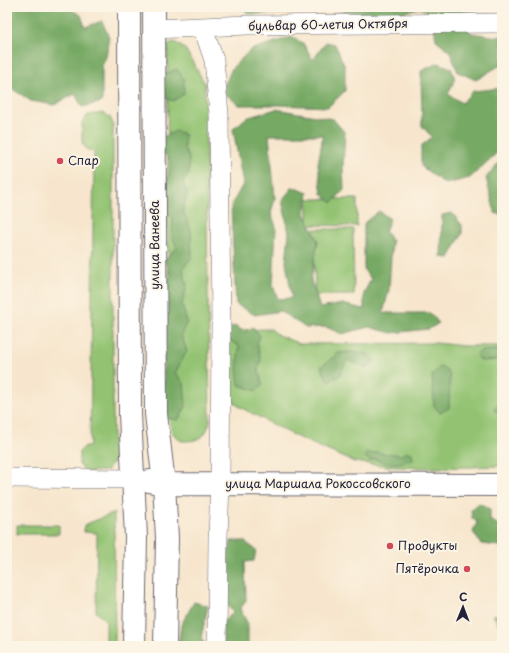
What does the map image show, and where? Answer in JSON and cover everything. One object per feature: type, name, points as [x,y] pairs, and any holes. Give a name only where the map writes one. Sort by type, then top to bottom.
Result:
[{"type":"main road","points":[[129,7],[130,414],[136,537],[134,646]]},
{"type":"main road","name":"улица Ванеева","points":[[154,7],[156,414],[164,484],[167,538],[165,646]]},
{"type":"main road","points":[[129,29],[154,29]]},
{"type":"main road","name":"улица Маршала Рокоссовского","points":[[134,479],[164,484],[502,485]]},
{"type":"street","name":"бульвар 60-летия Октября","points":[[154,29],[248,25],[502,23]]},
{"type":"street","points":[[203,28],[214,60],[219,114],[221,325],[218,646]]},
{"type":"street","points":[[7,478],[134,479]]},
{"type":"green space","points":[[7,7],[65,7],[81,15],[85,27],[102,21],[109,37],[106,57],[102,65],[102,102],[82,107],[75,94],[54,105],[31,101],[7,87]]},
{"type":"green space","points":[[242,7],[297,7],[294,13],[248,14]]},
{"type":"green space","points":[[317,7],[491,7],[437,16],[419,8],[388,17]]},
{"type":"green space","points":[[463,19],[471,33],[499,37],[502,34],[502,64],[476,80],[458,72],[449,50],[436,40],[434,27]]},
{"type":"green space","points":[[291,37],[303,43],[313,60],[326,42],[335,44],[345,67],[345,91],[328,107],[239,105],[222,91],[232,68],[250,50]]},
{"type":"green space","points":[[175,42],[186,50],[205,84],[210,422],[206,432],[200,438],[187,441],[181,441],[172,433],[169,420],[167,44]]},
{"type":"green space","points":[[438,63],[451,68],[455,79],[448,94],[462,103],[473,91],[502,88],[502,148],[470,178],[445,184],[421,166],[421,146],[432,137],[422,126],[421,71]]},
{"type":"green space","points":[[177,69],[184,79],[184,94],[173,101],[165,98],[165,74]]},
{"type":"green space","points":[[276,109],[333,119],[345,133],[343,167],[344,190],[332,203],[322,194],[318,164],[323,135],[269,135],[275,198],[271,213],[276,227],[273,286],[278,299],[292,298],[286,262],[289,233],[282,200],[293,187],[308,193],[305,214],[318,241],[311,280],[320,308],[342,304],[364,309],[364,293],[371,279],[364,270],[364,223],[379,211],[390,219],[385,231],[392,241],[389,290],[383,313],[430,313],[439,323],[429,329],[391,333],[369,327],[342,334],[326,327],[306,328],[280,311],[255,315],[236,304],[231,206],[243,184],[233,129],[246,118]]},
{"type":"green space","points":[[103,113],[110,117],[113,124],[113,446],[115,460],[107,471],[87,472],[79,465],[79,452],[84,447],[90,445],[94,152],[86,149],[82,142],[82,122],[88,115]]},
{"type":"green space","points":[[176,131],[185,135],[184,148],[189,158],[189,174],[183,182],[187,193],[183,211],[191,230],[192,257],[183,268],[187,286],[182,304],[187,322],[181,335],[187,351],[175,373],[184,383],[186,407],[178,420],[165,418],[161,288],[172,276],[164,260],[177,248],[172,236],[173,218],[157,205],[157,187],[170,174],[171,161],[160,150],[160,138]]},
{"type":"green space","points":[[499,162],[502,162],[502,215],[495,213],[486,178]]},
{"type":"green space","points":[[308,199],[357,199],[357,226],[308,225]]},
{"type":"green space","points":[[452,213],[462,225],[462,234],[449,258],[441,257],[442,215]]},
{"type":"green space","points":[[314,229],[353,229],[354,295],[315,295]]},
{"type":"green space","points":[[237,326],[244,333],[253,327],[260,336],[257,344],[261,360],[258,369],[263,385],[256,391],[239,385],[237,369],[239,346],[225,338],[225,328]]},
{"type":"green space","points":[[271,329],[278,335],[300,344],[436,343],[464,346],[502,346],[502,466],[436,468],[393,467],[354,462],[299,438],[238,406],[228,394],[227,330]]},
{"type":"green space","points":[[501,350],[502,360],[481,361],[476,355],[481,351]]},
{"type":"green space","points":[[352,352],[368,354],[375,361],[366,368],[347,360],[339,376],[328,381],[321,367],[338,353]]},
{"type":"green space","points":[[440,367],[446,369],[450,376],[449,408],[440,413],[434,406],[432,375]]},
{"type":"green space","points":[[500,402],[502,403],[502,416],[493,409]]},
{"type":"green space","points":[[367,452],[373,454],[377,452],[400,455],[407,452],[412,453],[413,460],[394,464],[384,463],[375,459],[370,461],[365,457]]},
{"type":"green space","points":[[479,503],[490,509],[490,520],[502,527],[502,544],[500,546],[481,544],[473,532],[477,522],[472,518],[471,510]]},
{"type":"green space","points":[[114,513],[115,646],[106,646],[106,621],[96,612],[97,533],[84,532],[84,525]]},
{"type":"green space","points":[[17,525],[59,525],[59,534],[17,534]]},
{"type":"green space","points":[[231,541],[244,541],[256,550],[254,561],[245,562],[246,601],[240,609],[248,624],[248,646],[223,646],[222,623],[233,612],[223,599],[224,567]]},
{"type":"green space","points":[[194,602],[208,606],[201,638],[206,646],[178,646],[181,625]]},
{"type":"green space","points":[[502,614],[502,628],[493,615]]},
{"type":"place","name":"Спар","points":[[60,161]]},
{"type":"place","name":"Продукты","points":[[390,546]]},
{"type":"place","name":"Пятёрочка","points":[[467,569]]}]
